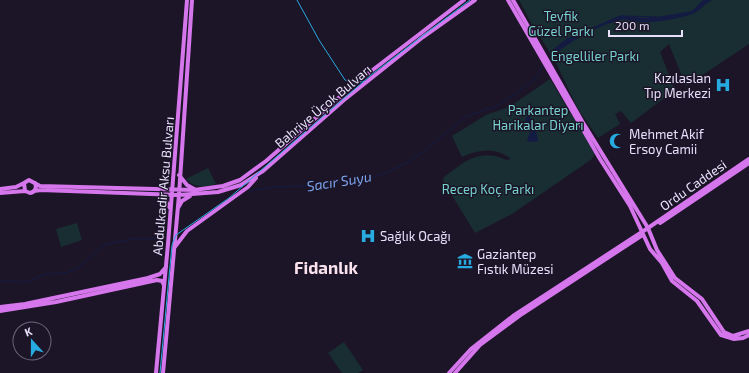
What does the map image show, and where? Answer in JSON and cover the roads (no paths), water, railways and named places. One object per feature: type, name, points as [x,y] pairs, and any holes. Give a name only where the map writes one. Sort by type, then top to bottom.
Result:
[{"type":"main road","name":"Abdulkadir Aksu Bulvarı","points":[[156,373],[165,287],[187,0]]},
{"type":"main road","name":"Abdulkadir Aksu Bulvarı","points":[[163,373],[179,196],[179,175],[192,0]]},
{"type":"main road","name":"Bahriye Üçok Bulvarı","points":[[35,183],[40,186],[47,187],[179,190],[194,190],[228,185],[245,177],[345,92],[464,0]]},
{"type":"main road","name":"Bahriye Üçok Bulvarı","points":[[34,191],[42,190],[179,196],[228,190],[241,185],[263,171],[376,74],[452,15],[475,0]]},
{"type":"main road","points":[[508,0],[630,206],[650,249],[662,263],[672,281],[697,301],[717,332],[726,338],[734,340],[749,335]]},
{"type":"main road","points":[[513,0],[582,121],[649,229],[657,250],[675,278],[702,299],[721,329],[733,336],[749,331]]},
{"type":"main road","name":"Ordu Caddesi","points":[[649,229],[749,159]]},
{"type":"main road","name":"Ordu Caddesi","points":[[649,229],[749,163]]},
{"type":"main road","points":[[173,251],[187,231],[248,187],[263,171]]},
{"type":"main road","points":[[179,175],[187,185],[194,190]]},
{"type":"main road","points":[[0,189],[16,187],[29,180],[35,183],[36,187],[34,191],[28,193],[24,191],[0,193]]},
{"type":"main road","points":[[24,183],[24,191]]},
{"type":"main road","points":[[157,194],[164,198],[171,209]]},
{"type":"main road","points":[[177,210],[184,199],[192,195]]},
{"type":"main road","points":[[449,373],[471,349],[513,316],[649,229]]},
{"type":"main road","points":[[455,373],[480,345],[643,232]]},
{"type":"main road","points":[[0,307],[55,298],[158,275],[166,267]]},
{"type":"main road","points":[[158,275],[159,280],[165,287]]},
{"type":"main road","points":[[0,311],[159,280]]},
{"type":"water","points":[[703,0],[712,0],[692,14],[654,22],[641,22],[625,19],[620,20],[602,26],[584,35],[567,45],[553,56],[550,52],[566,39],[621,15],[642,18],[692,11]]},
{"type":"water","points":[[530,116],[538,141],[529,142],[527,140],[531,130],[525,123],[526,117]]},
{"type":"waterway","name":"Sacır Suyu","points":[[670,18],[686,15]]},
{"type":"waterway","name":"Sacır Suyu","points":[[626,16],[659,17]]},
{"type":"waterway","name":"Sacır Suyu","points":[[249,191],[272,187],[331,185],[345,181],[368,179],[388,172],[408,162],[427,149],[466,116],[495,107],[515,94],[535,79],[544,64]]},
{"type":"waterway","points":[[0,281],[28,282],[45,274],[66,273],[78,268],[104,245],[133,239],[163,238]]},
{"type":"tram line","points":[[297,0],[319,40],[345,80],[354,84],[363,81]]},
{"type":"tram line","points":[[160,373],[172,245],[176,235],[229,198],[371,75],[470,0]]},
{"type":"place","name":"Kızılaslan Tıp Merkezi","points":[[723,85]]},
{"type":"place","name":"Mehmet Akif Ersoy Camii","points":[[617,141]]},
{"type":"place","name":"Sağlık Ocağı","points":[[368,236]]},
{"type":"place","name":"Gaziantep Fıstık Müzesi","points":[[465,261]]},
{"type":"district","name":"Fidanlık","points":[[326,267]]},
{"type":"park label","name":"Tevfik Güzel Parkı","points":[[561,24]]},
{"type":"park label","name":"Engelliler Parkı","points":[[595,56]]},
{"type":"park label","name":"Parkantep Harikalar Diyarı","points":[[538,118]]},
{"type":"park label","name":"Recep Koç Parkı","points":[[488,189]]}]
